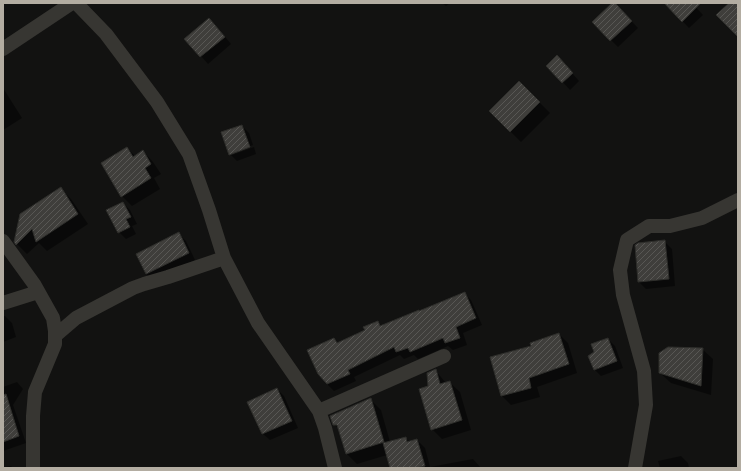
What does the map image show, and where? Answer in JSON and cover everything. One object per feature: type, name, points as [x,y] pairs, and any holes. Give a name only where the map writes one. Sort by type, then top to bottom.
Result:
[{"type":"street","points":[[3,49],[72,3]]},
{"type":"street","points":[[76,3],[106,34],[158,102],[189,154],[224,258],[258,323],[319,411],[335,468]]},
{"type":"street","points":[[635,468],[646,405],[644,372],[623,295],[620,270],[627,240],[649,226],[670,226],[702,218],[738,200]]},
{"type":"street","points":[[3,241],[38,292],[53,318],[55,344],[35,392],[33,416],[33,468]]},
{"type":"street","points":[[55,336],[76,318],[144,284],[224,258]]},
{"type":"street","points":[[3,303],[38,292]]},
{"type":"street","points":[[53,318],[76,318]]},
{"type":"street","points":[[319,411],[444,356]]},
{"type":"building","points":[[612,3],[615,3],[632,21],[610,41],[592,22]]},
{"type":"building","points":[[664,3],[701,3],[682,22]]},
{"type":"building","points":[[729,3],[738,3],[738,37],[716,15]]},
{"type":"building","points":[[209,18],[225,37],[200,57],[184,39]]},
{"type":"building","points":[[557,55],[573,73],[562,83],[546,66]]},
{"type":"building","points":[[519,81],[540,102],[510,132],[489,111]]},
{"type":"building","points":[[242,125],[250,147],[229,155],[221,132]]},
{"type":"building","points":[[127,147],[133,157],[143,150],[151,164],[145,168],[151,178],[121,197],[101,163]]},
{"type":"building","points":[[61,187],[78,214],[36,242],[32,229],[16,245],[14,242],[20,214]]},
{"type":"building","points":[[123,202],[131,217],[126,219],[130,227],[118,233],[106,210]]},
{"type":"building","points":[[179,232],[189,253],[146,274],[136,254]]},
{"type":"building","points":[[665,240],[669,279],[638,282],[635,245],[638,243]]},
{"type":"building","points":[[465,292],[476,318],[456,327],[460,338],[445,343],[443,338],[410,352],[408,348],[396,352],[394,347],[348,370],[350,374],[327,384],[318,374],[307,350],[334,338],[337,343],[365,330],[363,327],[378,321],[380,326]]},
{"type":"building","points":[[559,333],[569,364],[529,378],[531,388],[501,396],[490,357],[531,346],[530,343]]},
{"type":"building","points":[[608,338],[617,361],[594,370],[588,356],[594,352],[591,344]]},
{"type":"building","points":[[668,347],[703,348],[701,386],[659,373],[659,353]]},
{"type":"building","points":[[436,369],[440,384],[450,381],[462,420],[431,430],[419,389],[428,386],[427,373]]},
{"type":"building","points":[[277,388],[292,421],[262,434],[247,402]]},
{"type":"building","points":[[6,394],[19,436],[3,442],[3,395]]},
{"type":"building","points":[[371,398],[384,442],[346,454],[337,425],[333,425],[330,416]]},
{"type":"building","points":[[406,437],[407,442],[417,439],[425,466],[416,468],[390,468],[383,443]]}]
